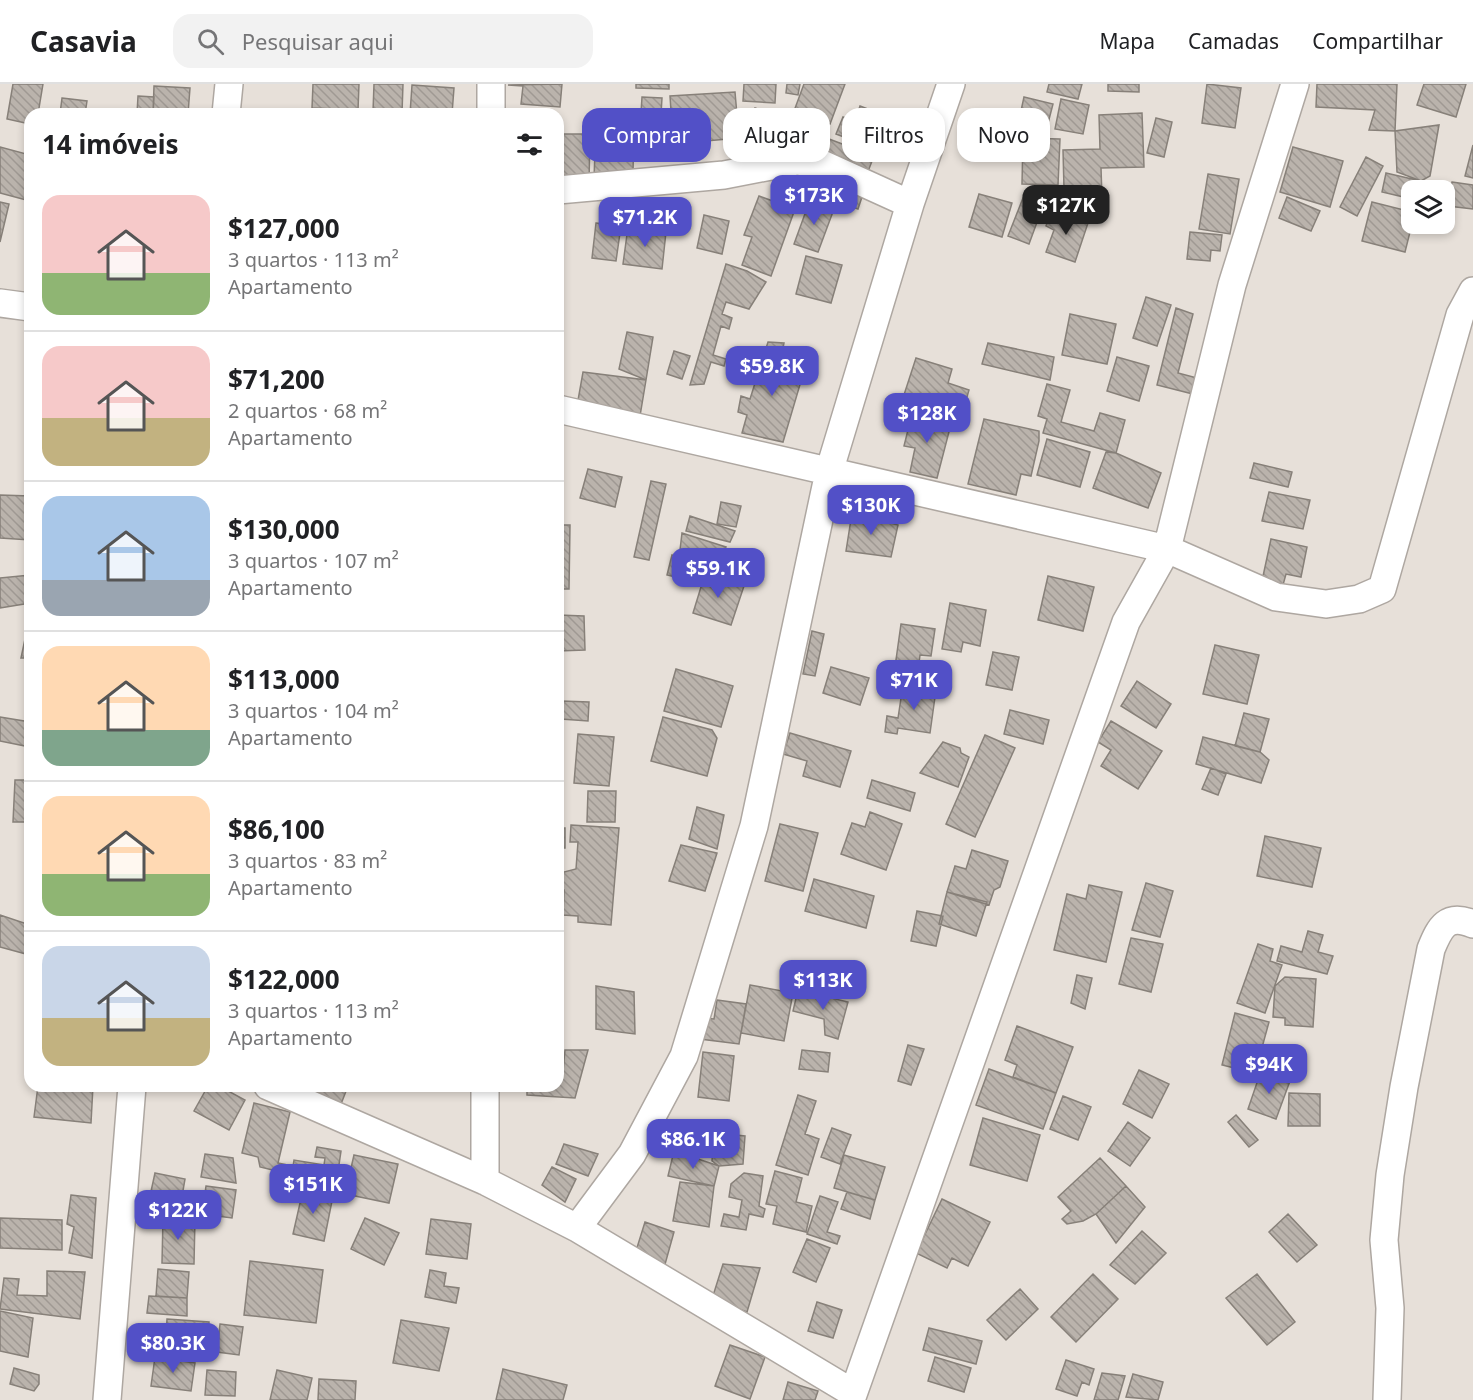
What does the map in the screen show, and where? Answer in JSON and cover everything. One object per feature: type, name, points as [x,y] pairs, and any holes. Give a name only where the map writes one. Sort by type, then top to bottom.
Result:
[{"type":"street","points":[[227,108],[229,84]]},
{"type":"street","points":[[491,84],[491,108]]},
{"type":"street","points":[[577,1228],[632,1154],[684,1056],[754,826],[829,472],[909,204],[951,84]]},
{"type":"street","points":[[282,1092],[485,1181],[577,1228],[852,1396],[1126,622],[1167,549],[1232,285],[1295,84]]},
{"type":"street","points":[[564,189],[724,175],[797,161],[822,164],[909,204]]},
{"type":"street","points":[[564,410],[1167,549],[1276,597],[1326,604],[1359,599],[1382,589],[1460,315],[1473,291]]},
{"type":"street","points":[[0,303],[24,306]]},
{"type":"street","points":[[1387,1400],[1390,1308],[1384,1240],[1404,1086],[1431,949],[1438,931],[1449,921],[1460,918],[1473,924]]},
{"type":"street","points":[[107,1400],[132,1092]]},
{"type":"street","points":[[485,1092],[485,1181]]},
{"type":"building","points":[[13,84],[43,84],[39,108],[24,108],[24,123],[7,119]]},
{"type":"building","points":[[313,84],[359,84],[358,108],[312,108]]},
{"type":"building","points":[[374,84],[403,84],[402,108],[373,108]]},
{"type":"building","points":[[562,84],[560,107],[521,104],[523,86],[508,85]]},
{"type":"building","points":[[636,84],[669,84],[669,89],[636,88]]},
{"type":"building","points":[[744,84],[776,84],[775,103],[743,101]]},
{"type":"building","points":[[787,84],[800,84],[798,95],[786,93]]},
{"type":"building","points":[[804,84],[845,84],[830,124],[830,108],[795,108]]},
{"type":"building","points":[[1049,84],[1082,84],[1078,99],[1047,92]]},
{"type":"building","points":[[1108,84],[1139,84],[1139,92],[1108,91]]},
{"type":"building","points":[[1207,84],[1241,88],[1235,128],[1202,123]]},
{"type":"building","points":[[1317,84],[1397,84],[1395,131],[1369,130],[1375,110],[1316,107]]},
{"type":"building","points":[[1424,84],[1466,84],[1456,117],[1417,105]]},
{"type":"building","points":[[412,85],[454,88],[452,108],[410,108]]},
{"type":"building","points":[[154,86],[190,88],[188,108],[153,108]]},
{"type":"building","points":[[735,92],[736,108],[723,108],[723,139],[711,141],[711,108],[671,108],[670,96]]},
{"type":"building","points":[[138,96],[154,97],[153,108],[137,108]]},
{"type":"building","points":[[642,97],[662,98],[661,108],[641,108]]},
{"type":"building","points":[[1024,97],[1053,104],[1050,116],[1050,108],[1022,108]]},
{"type":"building","points":[[62,98],[87,101],[86,108],[61,108]]},
{"type":"building","points":[[1061,99],[1089,105],[1083,134],[1055,129]]},
{"type":"building","points":[[1142,113],[1144,167],[1101,168],[1102,197],[1090,197],[1090,188],[1064,189],[1063,150],[1100,149],[1099,115]]},
{"type":"building","points":[[1156,118],[1172,122],[1164,157],[1147,153]]},
{"type":"building","points":[[842,119],[842,136],[836,134]]},
{"type":"building","points":[[1439,125],[1430,176],[1418,180],[1397,172],[1395,131]]},
{"type":"building","points":[[564,134],[582,134],[582,162],[589,162],[589,183],[564,183]]},
{"type":"building","points":[[830,139],[842,144],[842,162],[872,162],[867,174],[830,160]]},
{"type":"building","points":[[1050,139],[1060,139],[1058,185],[1022,184],[1022,162],[1050,162]]},
{"type":"building","points":[[1473,145],[1473,178],[1465,176]]},
{"type":"building","points":[[0,147],[24,153],[24,199],[0,193]]},
{"type":"building","points":[[1293,147],[1343,161],[1330,207],[1280,192]]},
{"type":"building","points":[[1366,157],[1383,166],[1357,216],[1340,207]]},
{"type":"building","points":[[595,162],[633,162],[633,172],[603,172],[602,178],[594,178]]},
{"type":"building","points":[[1386,173],[1417,180],[1401,180],[1401,196],[1382,192]]},
{"type":"building","points":[[1208,174],[1239,179],[1230,234],[1199,229]]},
{"type":"building","points":[[1455,182],[1473,185],[1473,209],[1455,207]]},
{"type":"building","points":[[827,185],[862,197],[858,209],[823,196]]},
{"type":"building","points":[[979,194],[1012,203],[1002,237],[969,227]]},
{"type":"building","points":[[759,196],[795,209],[771,276],[742,265],[752,237],[744,235]]},
{"type":"building","points":[[1287,197],[1320,211],[1311,231],[1279,218]]},
{"type":"building","points":[[1023,198],[1043,206],[1029,244],[1008,236]]},
{"type":"building","points":[[810,200],[834,209],[818,252],[794,244]]},
{"type":"building","points":[[0,202],[9,204],[0,242]]},
{"type":"building","points":[[1372,202],[1401,209],[1401,234],[1410,234],[1405,252],[1362,241]]},
{"type":"building","points":[[1052,210],[1088,223],[1075,262],[1046,252],[1054,230],[1046,226]]},
{"type":"building","points":[[704,215],[729,221],[722,254],[697,248]]},
{"type":"building","points":[[596,223],[621,226],[616,261],[592,258]]},
{"type":"building","points":[[628,227],[666,232],[662,269],[623,264]]},
{"type":"building","points":[[1190,232],[1222,235],[1220,251],[1211,250],[1210,261],[1187,259]]},
{"type":"building","points":[[806,256],[842,265],[831,303],[796,294]]},
{"type":"building","points":[[726,264],[747,271],[766,282],[749,309],[726,302],[722,314],[732,318],[729,329],[721,326],[713,355],[726,359],[724,366],[711,362],[704,384],[690,385]]},
{"type":"building","points":[[1146,297],[1171,305],[1157,346],[1133,338]]},
{"type":"building","points":[[1176,308],[1193,314],[1178,373],[1197,378],[1193,394],[1157,385]]},
{"type":"building","points":[[1070,314],[1116,324],[1107,364],[1062,355]]},
{"type":"building","points":[[627,332],[653,337],[646,380],[619,369]]},
{"type":"building","points":[[768,342],[784,343],[780,363],[804,371],[783,442],[742,433],[747,415],[738,412],[741,396],[750,399]]},
{"type":"building","points":[[988,343],[1054,357],[1050,380],[982,364]]},
{"type":"building","points":[[674,351],[690,356],[682,379],[667,374]]},
{"type":"building","points":[[1117,357],[1149,366],[1139,401],[1107,391]]},
{"type":"building","points":[[916,358],[952,369],[948,383],[969,390],[964,407],[951,403],[946,419],[901,404]]},
{"type":"building","points":[[583,372],[646,380],[640,416],[577,406]]},
{"type":"building","points":[[1047,384],[1070,390],[1061,422],[1094,431],[1100,413],[1125,420],[1116,453],[1043,433],[1047,419],[1038,416]]},
{"type":"building","points":[[912,414],[951,424],[937,478],[910,472],[915,448],[904,446]]},
{"type":"building","points":[[984,419],[1039,431],[1031,476],[1021,474],[1016,495],[968,484]]},
{"type":"building","points":[[1047,439],[1090,452],[1080,487],[1037,475]]},
{"type":"building","points":[[1106,452],[1116,453],[1161,473],[1148,508],[1093,488]]},
{"type":"building","points":[[1254,463],[1292,472],[1288,487],[1250,478]]},
{"type":"building","points":[[588,469],[622,477],[615,507],[580,498]]},
{"type":"building","points":[[651,481],[666,484],[649,560],[634,557]]},
{"type":"building","points":[[1269,492],[1310,500],[1303,529],[1262,521]]},
{"type":"building","points":[[0,495],[24,496],[24,540],[0,538]]},
{"type":"building","points":[[721,502],[741,506],[736,527],[717,524]]},
{"type":"building","points":[[852,513],[898,525],[891,557],[846,551]]},
{"type":"building","points":[[690,516],[735,531],[730,542],[686,531]]},
{"type":"building","points":[[564,525],[570,525],[569,589],[564,589]]},
{"type":"building","points":[[682,533],[726,547],[717,565],[680,550]]},
{"type":"building","points":[[1271,539],[1307,547],[1301,577],[1286,574],[1283,585],[1262,581]]},
{"type":"building","points":[[672,555],[702,562],[697,582],[667,575]]},
{"type":"building","points":[[705,574],[744,586],[731,625],[693,613]]},
{"type":"building","points":[[24,576],[24,604],[0,608],[0,578]]},
{"type":"building","points":[[1048,576],[1094,587],[1083,631],[1038,620]]},
{"type":"building","points":[[950,603],[986,610],[980,646],[963,642],[961,652],[942,649]]},
{"type":"building","points":[[564,615],[584,616],[585,650],[564,651]]},
{"type":"building","points":[[901,624],[935,629],[931,656],[920,655],[918,671],[895,667]]},
{"type":"building","points":[[812,631],[824,634],[815,676],[803,674]]},
{"type":"building","points":[[1215,645],[1259,655],[1247,704],[1203,694]]},
{"type":"building","points":[[993,652],[1019,657],[1012,690],[986,685]]},
{"type":"building","points":[[831,667],[869,678],[860,705],[823,693]]},
{"type":"building","points":[[676,669],[733,686],[721,727],[664,711]]},
{"type":"building","points":[[1137,681],[1171,704],[1156,728],[1121,706]]},
{"type":"building","points":[[903,685],[936,690],[930,733],[898,728],[897,734],[885,732],[887,716],[898,718]]},
{"type":"building","points":[[564,701],[589,702],[588,721],[564,719]]},
{"type":"building","points":[[1010,710],[1049,720],[1043,744],[1004,734]]},
{"type":"building","points":[[1244,713],[1269,719],[1260,752],[1235,746]]},
{"type":"building","points":[[0,717],[24,721],[24,746],[0,741]]},
{"type":"building","points":[[663,717],[712,730],[717,738],[707,776],[651,761]]},
{"type":"building","points":[[1111,721],[1162,751],[1138,789],[1101,766],[1111,750],[1098,742]]},
{"type":"building","points":[[790,733],[851,751],[840,787],[803,776],[807,761],[783,754]]},
{"type":"building","points":[[578,734],[614,737],[609,786],[574,783]]},
{"type":"building","points":[[985,735],[1015,748],[975,837],[946,824]]},
{"type":"building","points":[[1203,737],[1260,752],[1269,760],[1261,783],[1196,764]]},
{"type":"building","points":[[943,742],[960,748],[961,753],[969,757],[958,787],[920,773]]},
{"type":"building","points":[[1211,768],[1226,774],[1218,795],[1202,789]]},
{"type":"building","points":[[15,780],[24,780],[24,822],[13,822]]},
{"type":"building","points":[[872,780],[915,793],[910,811],[867,798]]},
{"type":"building","points":[[588,791],[616,791],[615,822],[587,822]]},
{"type":"building","points":[[697,807],[724,815],[717,849],[689,839]]},
{"type":"building","points":[[870,812],[902,824],[886,870],[841,854],[852,823],[865,827]]},
{"type":"building","points":[[780,824],[818,833],[803,891],[765,881]]},
{"type":"building","points":[[571,825],[619,828],[611,925],[578,922],[578,916],[564,915],[564,872],[576,869],[578,842],[570,842]]},
{"type":"building","points":[[1265,836],[1321,848],[1312,887],[1257,876]]},
{"type":"building","points":[[681,845],[717,853],[705,891],[669,881]]},
{"type":"building","points":[[972,850],[1008,861],[1000,887],[994,890],[989,905],[947,892],[955,866],[966,869]]},
{"type":"building","points":[[814,879],[874,896],[866,928],[805,911]]},
{"type":"building","points":[[1146,883],[1173,891],[1160,937],[1132,930]]},
{"type":"building","points":[[1089,885],[1122,892],[1106,962],[1054,950],[1067,894],[1086,899]]},
{"type":"building","points":[[947,892],[987,902],[976,936],[939,924]]},
{"type":"building","points":[[917,911],[943,916],[936,946],[911,941]]},
{"type":"building","points":[[0,915],[24,923],[24,953],[0,947]]},
{"type":"building","points":[[1308,931],[1323,935],[1318,952],[1333,956],[1327,974],[1277,961],[1281,946],[1302,952]]},
{"type":"building","points":[[1131,938],[1163,944],[1151,992],[1119,984]]},
{"type":"building","points":[[1258,944],[1273,949],[1270,961],[1282,965],[1265,1013],[1237,1003]]},
{"type":"building","points":[[823,962],[855,970],[848,996],[808,986]]},
{"type":"building","points":[[1077,975],[1092,978],[1085,1009],[1071,1003]]},
{"type":"building","points":[[1285,977],[1316,979],[1313,1027],[1285,1025],[1285,1018],[1273,1017],[1275,986]]},
{"type":"building","points":[[750,985],[793,993],[784,1041],[741,1033]]},
{"type":"building","points":[[596,986],[634,992],[635,1034],[596,1029]]},
{"type":"building","points":[[798,990],[848,1002],[838,1039],[825,1035],[824,1019],[793,1011]]},
{"type":"building","points":[[717,1000],[746,1004],[739,1044],[700,1039],[702,1018],[714,1019]]},
{"type":"building","points":[[1235,1013],[1269,1022],[1255,1073],[1222,1065]]},
{"type":"building","points":[[1017,1026],[1073,1047],[1056,1093],[1013,1077],[1017,1065],[1005,1060]]},
{"type":"building","points":[[908,1045],[924,1049],[911,1085],[898,1081]]},
{"type":"building","points":[[565,1050],[588,1050],[575,1098],[527,1095],[527,1092],[564,1092]]},
{"type":"building","points":[[802,1050],[830,1053],[828,1072],[799,1069]]},
{"type":"building","points":[[703,1052],[734,1056],[729,1101],[698,1097]]},
{"type":"building","points":[[989,1069],[1056,1093],[1043,1129],[976,1105]]},
{"type":"building","points":[[1139,1070],[1169,1084],[1152,1118],[1123,1104]]},
{"type":"building","points":[[1261,1071],[1290,1081],[1276,1119],[1248,1109]]},
{"type":"building","points":[[37,1092],[93,1092],[91,1123],[34,1117]]},
{"type":"building","points":[[205,1092],[230,1092],[245,1100],[229,1130],[194,1111]]},
{"type":"building","points":[[301,1092],[346,1092],[341,1104]]},
{"type":"building","points":[[1289,1093],[1320,1094],[1320,1126],[1288,1126]]},
{"type":"building","points":[[798,1095],[816,1101],[805,1134],[819,1139],[808,1175],[776,1165]]},
{"type":"building","points":[[1063,1096],[1091,1107],[1078,1140],[1050,1129]]},
{"type":"building","points":[[254,1103],[290,1112],[278,1163],[288,1165],[285,1173],[260,1167],[258,1157],[242,1153]]},
{"type":"building","points":[[1236,1115],[1258,1140],[1249,1147],[1228,1122]]},
{"type":"building","points":[[983,1118],[1040,1135],[1027,1181],[970,1165]]},
{"type":"building","points":[[1128,1122],[1150,1138],[1130,1166],[1108,1151]]},
{"type":"building","points":[[666,1126],[706,1135],[702,1152],[662,1143]]},
{"type":"building","points":[[832,1128],[851,1135],[840,1164],[821,1157]]},
{"type":"building","points":[[714,1133],[745,1136],[743,1164],[719,1166],[712,1161]]},
{"type":"building","points":[[564,1144],[598,1154],[588,1176],[556,1164]]},
{"type":"building","points":[[317,1147],[341,1151],[336,1185],[291,1179],[294,1160],[324,1165],[325,1158],[315,1157]]},
{"type":"building","points":[[674,1151],[719,1166],[714,1186],[668,1176]]},
{"type":"building","points":[[205,1154],[233,1158],[236,1183],[201,1177]]},
{"type":"building","points":[[354,1155],[398,1164],[389,1203],[345,1194]]},
{"type":"building","points":[[844,1155],[885,1167],[875,1200],[834,1188]]},
{"type":"building","points":[[1100,1158],[1126,1186],[1096,1214],[1083,1221],[1067,1224],[1062,1219],[1071,1211],[1058,1197]]},
{"type":"building","points":[[552,1167],[576,1179],[565,1202],[542,1185]]},
{"type":"building","points":[[775,1171],[802,1178],[796,1202],[812,1206],[806,1232],[773,1224],[777,1206],[766,1204]]},
{"type":"building","points":[[155,1173],[185,1179],[181,1202],[150,1196]]},
{"type":"building","points":[[744,1173],[763,1176],[759,1206],[765,1209],[763,1217],[749,1214],[746,1230],[721,1226],[724,1214],[739,1217],[742,1200],[729,1197],[731,1184]]},
{"type":"building","points":[[680,1182],[714,1186],[709,1227],[673,1221]]},
{"type":"building","points":[[206,1186],[236,1190],[232,1218],[202,1214]]},
{"type":"building","points":[[1126,1186],[1145,1207],[1116,1243],[1096,1214]]},
{"type":"building","points":[[303,1190],[333,1196],[324,1241],[293,1234]]},
{"type":"building","points":[[847,1192],[875,1200],[870,1219],[841,1209]]},
{"type":"building","points":[[71,1195],[96,1198],[92,1258],[69,1253],[74,1227],[67,1224]]},
{"type":"building","points":[[820,1196],[838,1202],[827,1232],[840,1236],[837,1244],[807,1234]]},
{"type":"building","points":[[942,1199],[990,1222],[968,1266],[952,1258],[947,1268],[916,1253]]},
{"type":"building","points":[[1288,1214],[1317,1245],[1297,1262],[1269,1232]]},
{"type":"building","points":[[0,1218],[62,1220],[62,1250],[0,1248]]},
{"type":"building","points":[[163,1218],[195,1219],[194,1264],[162,1263]]},
{"type":"building","points":[[365,1218],[399,1233],[384,1265],[351,1249]]},
{"type":"building","points":[[431,1219],[471,1224],[467,1259],[426,1254]]},
{"type":"building","points":[[645,1222],[674,1232],[664,1268],[635,1254]]},
{"type":"building","points":[[1142,1231],[1166,1253],[1135,1284],[1110,1265]]},
{"type":"building","points":[[807,1239],[830,1248],[816,1282],[793,1272]]},
{"type":"building","points":[[250,1261],[323,1270],[316,1323],[244,1315]]},
{"type":"building","points":[[723,1264],[760,1268],[747,1312],[712,1299]]},
{"type":"building","points":[[158,1269],[189,1272],[187,1298],[156,1296]]},
{"type":"building","points":[[430,1270],[446,1273],[444,1286],[459,1288],[456,1303],[425,1297]]},
{"type":"building","points":[[47,1271],[85,1272],[80,1319],[0,1309],[4,1278],[19,1279],[17,1295],[47,1296]]},
{"type":"building","points":[[1093,1274],[1118,1299],[1076,1342],[1051,1317]]},
{"type":"building","points":[[1257,1274],[1295,1322],[1267,1345],[1226,1298]]},
{"type":"building","points":[[1020,1289],[1038,1309],[1006,1340],[987,1320]]},
{"type":"building","points":[[149,1296],[187,1298],[187,1316],[147,1313]]},
{"type":"building","points":[[817,1302],[842,1310],[833,1338],[808,1331]]},
{"type":"building","points":[[0,1311],[33,1318],[28,1357],[0,1351]]},
{"type":"building","points":[[167,1319],[209,1322],[208,1340],[166,1337]]},
{"type":"building","points":[[401,1320],[449,1328],[439,1371],[393,1363]]},
{"type":"building","points":[[220,1324],[243,1327],[239,1355],[217,1352]]},
{"type":"building","points":[[929,1328],[982,1341],[976,1364],[923,1350]]},
{"type":"building","points":[[730,1345],[765,1357],[750,1399],[715,1386]]},
{"type":"building","points":[[155,1357],[195,1363],[191,1391],[151,1386]]},
{"type":"building","points":[[935,1357],[971,1368],[964,1392],[928,1381]]},
{"type":"building","points":[[1066,1360],[1094,1369],[1089,1385],[1082,1382],[1077,1396],[1056,1389]]},
{"type":"building","points":[[14,1368],[39,1375],[39,1384],[34,1391],[10,1384]]},
{"type":"building","points":[[503,1369],[567,1385],[563,1400],[496,1400]]},
{"type":"building","points":[[207,1370],[236,1372],[235,1396],[205,1395]]},
{"type":"building","points":[[277,1370],[312,1378],[307,1400],[270,1400]]},
{"type":"building","points":[[1102,1373],[1125,1376],[1118,1400],[1094,1400]]},
{"type":"building","points":[[1133,1374],[1163,1382],[1158,1400],[1126,1397]]},
{"type":"building","points":[[319,1379],[356,1381],[355,1400],[318,1400]]},
{"type":"building","points":[[788,1382],[818,1391],[815,1400],[783,1400]]}]
